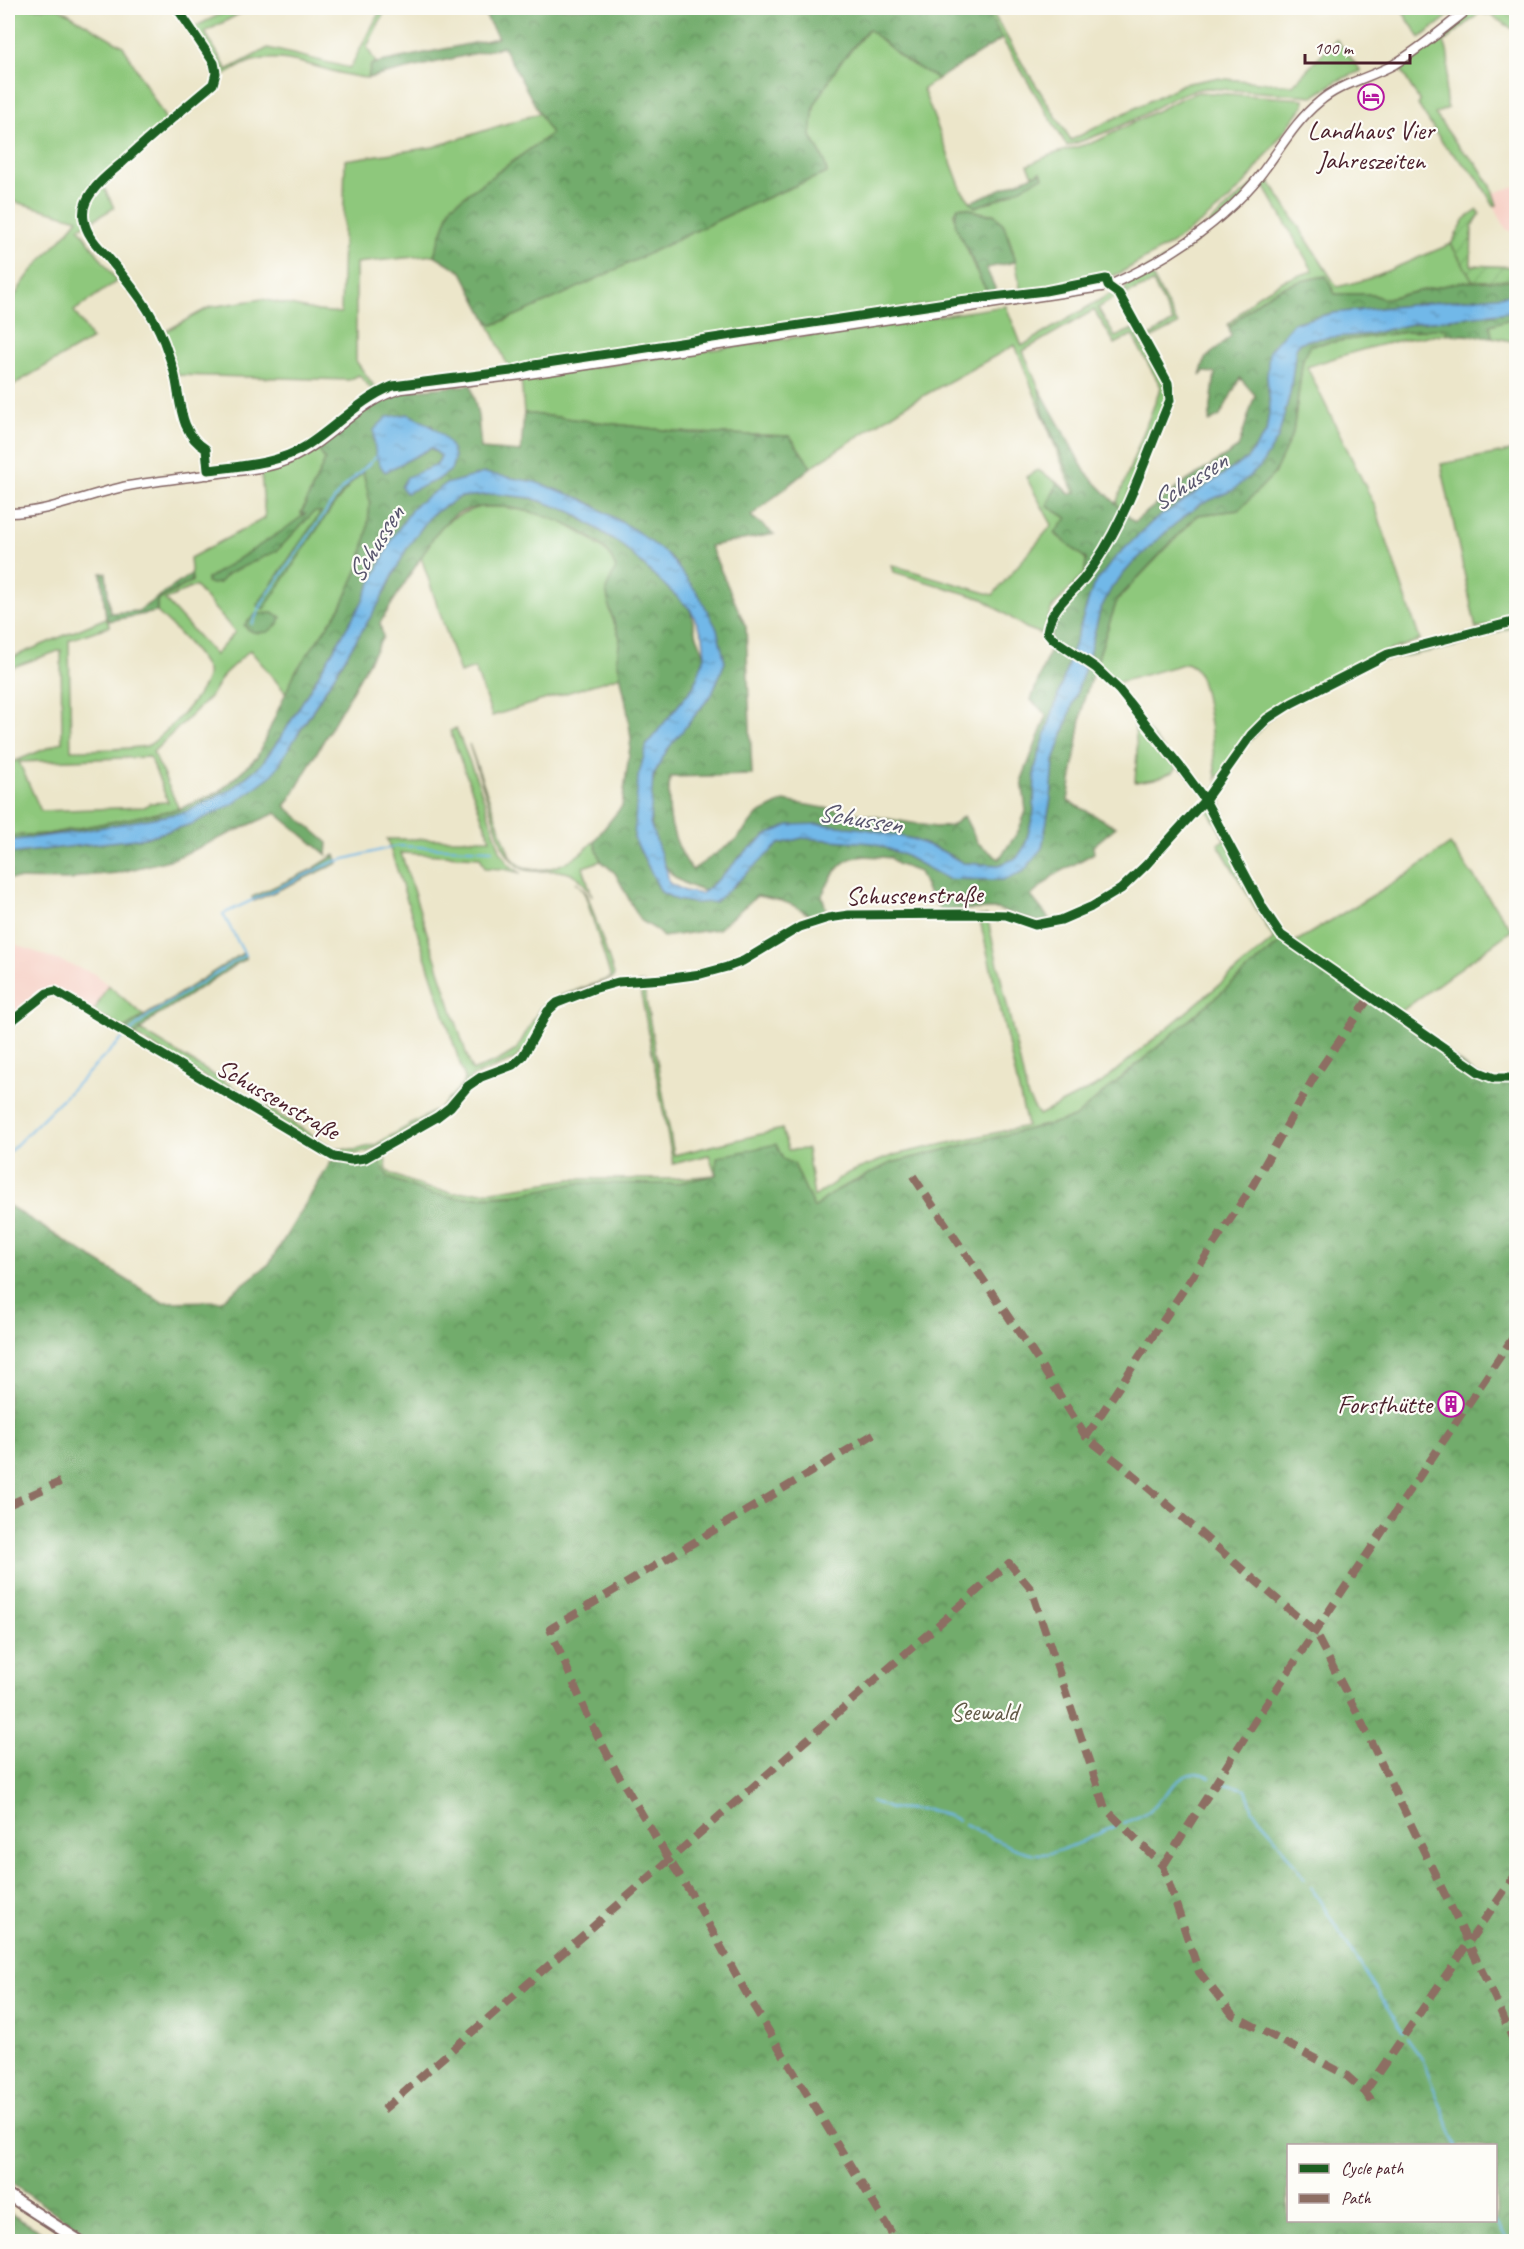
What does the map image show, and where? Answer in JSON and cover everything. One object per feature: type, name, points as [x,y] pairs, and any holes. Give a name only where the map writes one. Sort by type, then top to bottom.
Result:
[{"type":"main road","points":[[8,2195],[81,2241]]},
{"type":"main road","points":[[8,2201],[22,2204]]},
{"type":"street","points":[[8,513],[51,507],[126,487],[248,470],[292,458],[309,449],[390,392],[522,375],[1108,286],[1170,253],[1215,222],[1253,184],[1306,114],[1321,100],[1392,65],[1470,8]]},
{"type":"street","points":[[111,260],[143,301],[163,339],[176,379],[184,423],[194,440],[206,449],[208,475]]},
{"type":"street","points":[[1119,294],[1123,279]]},
{"type":"street","points":[[1065,647],[1047,632],[1052,612],[1085,577],[1103,550],[1129,502],[1170,400],[1168,383],[1119,294],[1108,286]]},
{"type":"street","points":[[1096,668],[1119,690],[1205,800],[1251,735],[1267,719],[1292,703],[1388,654],[1516,621]]},
{"type":"street","name":"Schussenstraße","points":[[8,1024],[46,993],[55,991],[334,1157],[351,1160],[365,1158],[437,1117],[450,1107],[468,1086],[481,1077],[513,1065],[529,1047],[548,1011],[569,997],[618,982],[682,977],[726,967],[743,961],[800,927],[828,918],[849,915],[1006,915],[1035,925],[1047,924],[1091,907],[1121,889],[1205,800]]},
{"type":"shaded area","points":[[1516,186],[1516,234],[1506,229],[1494,206],[1497,205],[1493,193]]},
{"type":"shaded area","points":[[8,937],[17,945],[93,973],[108,985],[94,1011],[48,995],[8,1028]]},
{"type":"green space","points":[[8,8],[59,8],[123,46],[168,123],[101,181],[114,208],[79,228],[117,281],[74,311],[92,339],[8,388],[6,328],[8,313],[29,274],[78,219],[8,200]]},
{"type":"green space","points":[[233,8],[250,8],[205,32],[227,70],[268,48],[350,68],[379,13],[386,9],[367,47],[376,63],[371,65],[368,78],[339,73],[297,61],[268,59],[248,62],[216,80],[217,73],[213,59],[192,28]]},
{"type":"green space","points":[[481,8],[985,8],[1002,39],[938,79],[906,61],[868,29],[839,64],[814,106],[811,136],[824,160],[827,173],[742,209],[577,288],[493,325],[486,318],[462,272],[434,255],[451,206],[551,134],[503,47],[368,78],[371,65],[376,63],[498,38]]},
{"type":"green space","points":[[985,8],[990,8],[1071,140],[1183,84],[1215,78],[1293,85],[1336,39],[1361,71],[1337,81],[1314,96],[1206,88],[1187,92],[1120,126],[1067,146]]},
{"type":"green space","points":[[1400,8],[1459,8],[1420,38]]},
{"type":"green space","points":[[1476,8],[1499,8],[1516,19],[1516,31],[1490,15],[1480,13],[1444,42],[1448,60],[1445,91],[1448,108],[1435,114],[1459,147],[1477,164],[1491,186],[1497,205],[1494,206],[1477,177],[1444,145],[1418,105],[1420,102],[1400,68],[1401,63]]},
{"type":"green space","points":[[869,29],[906,61],[938,79],[923,89],[962,191],[975,207],[1001,198],[1040,172],[1033,175],[1028,165],[1050,155],[1097,141],[1198,92],[1304,99],[1304,105],[1247,181],[1228,201],[1171,244],[1103,280],[1021,293],[1013,251],[1001,223],[994,214],[958,207],[954,214],[975,270],[991,296],[509,369],[486,318],[493,325],[577,288],[742,209],[827,173],[824,160],[811,136],[814,106],[839,64]]},
{"type":"green space","points":[[540,113],[551,134],[451,206],[434,255],[356,263],[356,361],[377,390],[374,392],[359,375],[349,380],[177,375],[162,333],[210,307],[262,299],[318,311],[341,313],[345,160],[433,147]]},
{"type":"green space","points":[[1041,172],[1043,177],[1001,198],[975,207],[970,202]]},
{"type":"green space","points":[[1265,174],[1337,287],[1368,279],[1451,244],[1473,281],[1382,299],[1372,294],[1335,294],[1326,276],[1309,279],[1272,292],[1229,328],[1228,325],[1258,295],[1285,280],[1313,271],[1264,186],[1183,252],[1149,270],[1178,325],[1146,341],[1145,339],[1173,322],[1153,283],[1124,295],[1127,281],[1179,250]]},
{"type":"green space","points":[[958,207],[983,214],[994,214],[1004,225],[1016,262],[986,268],[996,296],[991,296],[984,286],[958,232],[955,220]]},
{"type":"green space","points":[[1478,210],[1480,214],[1472,227],[1471,265],[1516,267],[1516,280],[1473,281],[1451,244],[1465,219]]},
{"type":"green space","points":[[1326,276],[1335,294],[1372,294],[1383,299],[1461,282],[1516,280],[1516,294],[1333,313],[1293,323],[1267,377],[1270,406],[1266,433],[1247,459],[1153,521],[1114,559],[1093,586],[1035,768],[1034,812],[1025,846],[1017,858],[999,865],[963,863],[942,851],[912,839],[866,829],[767,835],[744,853],[704,891],[680,881],[664,864],[653,835],[650,810],[652,785],[660,761],[710,696],[725,662],[676,564],[669,556],[635,530],[582,499],[484,473],[393,537],[361,604],[285,731],[261,765],[230,790],[186,812],[76,832],[8,841],[8,836],[48,834],[179,809],[219,792],[257,757],[295,672],[341,607],[359,567],[367,532],[370,502],[363,472],[351,483],[330,510],[264,609],[257,605],[321,512],[314,512],[277,551],[227,574],[219,583],[212,584],[207,582],[207,579],[305,514],[301,514],[325,460],[318,448],[375,402],[404,391],[471,385],[478,416],[481,449],[521,452],[524,413],[689,433],[790,436],[811,467],[751,516],[774,534],[710,546],[746,627],[752,775],[670,777],[669,802],[672,826],[679,848],[692,870],[736,840],[758,814],[784,801],[935,827],[951,826],[964,816],[978,843],[999,859],[1018,832],[1026,811],[1022,779],[1047,715],[1031,700],[1050,649],[1051,624],[1085,573],[1086,559],[1055,533],[1067,518],[1047,506],[1058,483],[1070,494],[1077,493],[1043,412],[1039,388],[1086,473],[1134,522],[1182,484],[1238,448],[1255,395],[1240,378],[1220,416],[1209,422],[1215,373],[1204,372],[1200,376],[1205,359],[1231,336],[1229,328],[1262,299],[1283,287]],"holes":[[[432,425],[451,470],[437,480],[406,492],[424,471],[437,464],[441,456],[431,448],[385,472]]]},
{"type":"green space","points":[[1113,292],[1116,297],[1098,308],[1115,337],[1133,329],[1166,385],[1166,403],[1122,510],[1116,504],[1161,387],[1132,335],[1115,344],[1094,310],[1023,351],[1039,388],[1043,412],[1077,493],[1074,494],[1015,345],[905,406],[811,467],[790,436],[689,433],[524,413],[521,378],[1006,306],[1022,346]]},
{"type":"green space","points":[[1516,311],[1516,317],[1490,325],[1492,337],[1447,334],[1445,328],[1311,345],[1303,359],[1293,433],[1274,474],[1239,510],[1197,515],[1117,600],[1084,700],[1068,801],[1116,827],[1093,846],[1094,853],[1053,876],[1031,896],[1050,920],[1039,922],[997,909],[940,910],[930,897],[919,872],[897,864],[891,858],[865,856],[848,860],[835,872],[822,895],[828,916],[813,918],[787,903],[757,896],[718,929],[663,937],[640,920],[615,873],[601,861],[594,841],[622,806],[631,739],[617,659],[620,638],[610,611],[606,589],[616,568],[610,555],[598,543],[580,531],[536,513],[489,506],[469,509],[453,516],[433,538],[380,623],[383,637],[285,806],[328,843],[327,855],[276,813],[173,859],[118,873],[81,876],[72,880],[8,879],[8,854],[145,838],[192,824],[299,733],[378,605],[407,548],[431,515],[460,497],[495,494],[531,498],[570,511],[622,545],[690,609],[695,631],[705,656],[694,686],[647,744],[634,838],[661,892],[677,900],[694,903],[734,886],[756,862],[779,844],[802,838],[873,843],[904,855],[948,879],[1004,880],[1042,848],[1051,798],[1054,761],[1088,658],[1100,610],[1112,587],[1132,564],[1169,529],[1199,505],[1233,489],[1278,438],[1290,393],[1296,348],[1299,343],[1312,339],[1369,334],[1415,323]]},
{"type":"green space","points":[[1516,317],[1516,342],[1492,337],[1490,325]]},
{"type":"green space","points":[[1445,328],[1447,334],[1376,346],[1307,367],[1375,506],[1420,640],[1379,654],[1281,706],[1216,779],[1207,704],[1200,676],[1195,668],[1187,663],[1116,683],[1096,664],[1117,600],[1198,515],[1239,510],[1293,433],[1303,359],[1311,345]]},
{"type":"green space","points":[[318,448],[325,460],[301,513],[330,510],[351,483],[363,472],[370,503],[365,544],[352,584],[340,608],[304,660],[286,693],[250,650],[224,674],[210,697],[153,752],[179,809],[48,834],[8,836],[8,764],[62,742],[61,650],[8,669],[8,659],[106,618],[110,626],[69,640],[71,750],[149,745],[175,722],[194,700],[202,688],[207,671],[193,649],[157,612],[157,601],[192,581],[190,558],[265,518],[261,472],[286,467]],"holes":[[[195,586],[235,632],[215,655],[165,600]],[[150,757],[168,802],[150,803],[144,807],[41,811],[19,762]]]},
{"type":"green space","points":[[1516,450],[1516,617],[1476,629],[1441,464]]},
{"type":"green space","points":[[1038,470],[1058,483],[1047,505],[1067,518],[1055,534],[1086,559],[1085,573],[1052,608],[1042,634],[1026,628],[983,599],[894,572],[892,565],[993,595],[1052,525],[1026,477]]},
{"type":"green space","points":[[481,507],[503,507],[532,512],[560,521],[588,537],[610,555],[616,568],[610,611],[620,638],[617,659],[621,676],[492,716],[475,668],[460,673],[421,557],[444,524],[458,515]]},
{"type":"green space","points":[[101,573],[106,573],[110,613],[138,611],[191,574],[192,581],[157,601],[157,612],[109,621],[106,618]]},
{"type":"green space","points":[[272,613],[281,617],[279,623],[268,632],[258,633],[244,625],[256,614]]},
{"type":"green space","points":[[1516,622],[1516,626],[1457,646],[1380,661],[1407,650]]},
{"type":"green space","points":[[1134,714],[1177,766],[1173,772],[1155,779],[1135,782],[1137,753]]},
{"type":"green space","points":[[456,728],[479,785],[500,850],[508,864],[521,873],[485,868],[480,857],[401,853],[472,1071],[498,1061],[516,1050],[540,1008],[560,996],[611,978],[584,891],[576,882],[587,894],[614,974],[613,978],[559,999],[528,1045],[514,1060],[473,1076],[444,1108],[391,1141],[367,1152],[350,1155],[339,1155],[321,1147],[135,1035],[140,1030],[333,1148],[354,1150],[375,1145],[440,1108],[465,1079],[387,839],[490,839],[450,731]]},
{"type":"green space","points":[[469,744],[510,856],[525,868],[544,869],[562,864],[580,854],[594,841],[601,861],[583,867],[592,896],[582,881],[574,875],[563,871],[526,870],[510,858],[502,845]]},
{"type":"green space","points":[[1220,781],[1225,839],[1204,804]]},
{"type":"green space","points":[[1225,839],[1283,940],[1074,1118],[891,1163],[835,1191],[814,1208],[794,1164],[716,1175],[709,1155],[673,1164],[639,983],[643,983],[674,1155],[782,1129],[788,1150],[807,1149],[814,1197],[848,1173],[894,1155],[1027,1126],[979,916],[987,916],[1028,1098],[1039,1115],[1100,1084],[1274,939],[1218,844]]},
{"type":"green space","points":[[1450,844],[1512,930],[1396,1015],[1290,945],[1405,876]]},
{"type":"green space","points":[[335,855],[338,863],[254,901],[252,897],[313,869]]},
{"type":"green space","name":"Seewald","points":[[1283,940],[1421,1032],[1476,1075],[1494,1082],[1516,1079],[1516,2241],[99,2242],[8,2181],[8,1205],[162,1302],[221,1301],[269,1264],[332,1160],[353,1164],[377,1159],[389,1178],[428,1193],[458,1198],[514,1195],[576,1183],[674,1184],[716,1175],[717,1157],[776,1144],[783,1159],[794,1164],[814,1208],[835,1191],[891,1163],[1074,1118]]},
{"type":"green space","points":[[243,953],[246,958],[152,1019],[135,1035],[124,1029]]},
{"type":"green space","points":[[108,985],[144,1016],[124,1029],[94,1011]]},
{"type":"green space","points":[[384,1153],[387,1170],[393,1175],[427,1188],[454,1193],[493,1191],[571,1179],[670,1179],[716,1175],[674,1184],[458,1198],[428,1193],[389,1178],[377,1159]]},
{"type":"green space","points":[[8,2214],[11,2214],[57,2241],[8,2241]]},
{"type":"water","points":[[1516,294],[1516,311],[1415,323],[1369,334],[1312,339],[1299,343],[1296,348],[1290,393],[1278,438],[1260,467],[1233,490],[1199,505],[1169,529],[1132,564],[1112,587],[1100,610],[1088,658],[1054,761],[1051,798],[1042,848],[1024,871],[1004,880],[948,879],[904,855],[873,843],[802,838],[779,844],[715,902],[694,903],[677,900],[661,892],[634,838],[638,778],[647,744],[694,686],[705,656],[703,636],[690,609],[622,545],[570,511],[531,498],[495,494],[460,497],[431,515],[407,548],[378,605],[273,774],[233,804],[192,824],[144,838],[8,854],[8,841],[76,832],[186,812],[230,790],[261,765],[285,731],[361,604],[393,537],[414,506],[446,484],[484,473],[535,482],[582,499],[635,530],[669,556],[699,595],[717,629],[725,662],[712,694],[667,750],[653,776],[650,823],[669,883],[685,891],[701,894],[744,853],[767,835],[789,825],[819,824],[866,829],[912,839],[942,851],[963,863],[999,865],[1017,858],[1025,846],[1034,812],[1035,768],[1093,586],[1114,559],[1153,521],[1247,459],[1266,433],[1270,406],[1267,377],[1269,351],[1293,323],[1333,313]]},
{"type":"water","points":[[408,414],[429,425],[448,441],[452,448],[454,461],[451,470],[437,480],[406,493],[401,487],[407,477],[437,465],[441,456],[431,448],[385,472],[381,467],[375,447],[374,430],[387,417]]},
{"type":"waterway","points":[[252,624],[264,600],[341,490],[376,457]]},
{"type":"waterway","points":[[130,1032],[148,1016],[245,955],[223,914],[333,862],[397,846],[492,850]]},
{"type":"waterway","points":[[8,1153],[124,1037]]},
{"type":"waterway","points":[[1124,1823],[1149,1811],[1183,1777],[1191,1774],[1210,1777]]},
{"type":"waterway","points":[[1220,1783],[1246,1789],[1253,1811],[1270,1830],[1305,1880]]},
{"type":"waterway","points":[[871,1801],[891,1809],[923,1809],[958,1820]]},
{"type":"waterway","points":[[965,1824],[1012,1848],[1042,1854],[1068,1847],[1115,1826]]},
{"type":"waterway","points":[[1311,1887],[1403,2032]]},
{"type":"waterway","points":[[1407,2038],[1422,2059],[1456,2144]]},
{"type":"waterway","points":[[1495,2222],[1509,2242]]},
{"type":"tunnel","points":[[1065,647],[1096,668]]},
{"type":"marked path","points":[[1086,1437],[1253,1185],[1313,1079],[1369,998]]},
{"type":"marked path","points":[[913,1176],[1037,1359],[1086,1437],[1314,1631],[1357,1713],[1495,1998],[1516,2047]]},
{"type":"marked path","points":[[1163,1866],[1257,1718],[1516,1333]]},
{"type":"marked path","points":[[874,1434],[550,1629],[588,1717],[615,1769],[696,1901],[750,2000],[897,2242]]},
{"type":"marked path","points":[[8,1505],[60,1482]]},
{"type":"marked path","points":[[383,2110],[1009,1563],[1031,1589],[1105,1808],[1163,1866],[1199,1972],[1233,2015],[1346,2075],[1365,2092],[1373,2103]]},
{"type":"marked path","points":[[1365,2092],[1516,1874]]},
{"type":"cycle path","points":[[177,8],[214,63],[216,73],[213,84],[102,180],[84,206],[84,220],[93,240],[134,289],[159,331],[174,371],[181,410],[187,428],[191,436],[206,449],[208,470],[258,463],[295,452],[370,398],[393,386],[511,371],[534,365],[959,301],[1045,291],[1106,279],[1108,286],[1119,294],[1168,383],[1170,400],[1133,492],[1111,537],[1085,577],[1057,608],[1047,632],[1053,639],[1096,668],[1119,690],[1182,769],[1205,800],[1263,908],[1281,935],[1479,1072],[1494,1078],[1516,1078]]},
{"type":"cycle path","points":[[8,1024],[47,993],[55,991],[334,1157],[351,1160],[365,1158],[437,1117],[450,1107],[468,1086],[481,1077],[513,1065],[523,1056],[548,1011],[557,1003],[593,989],[618,982],[701,974],[727,967],[743,961],[800,927],[828,918],[849,915],[1006,915],[1035,925],[1061,920],[1091,907],[1121,889],[1146,865],[1205,800],[1251,735],[1267,719],[1292,703],[1388,654],[1516,621]]},
{"type":"place","name":"Landhaus Vier Jahreszeiten","points":[[1371,97]]},
{"type":"place","name":"Forsthütte","points":[[1451,1404]]},
{"type":"water label","name":"Schussen","points":[[1189,481]]},
{"type":"water label","name":"Schussen","points":[[375,544]]},
{"type":"water label","name":"Schussen","points":[[860,818]]}]
